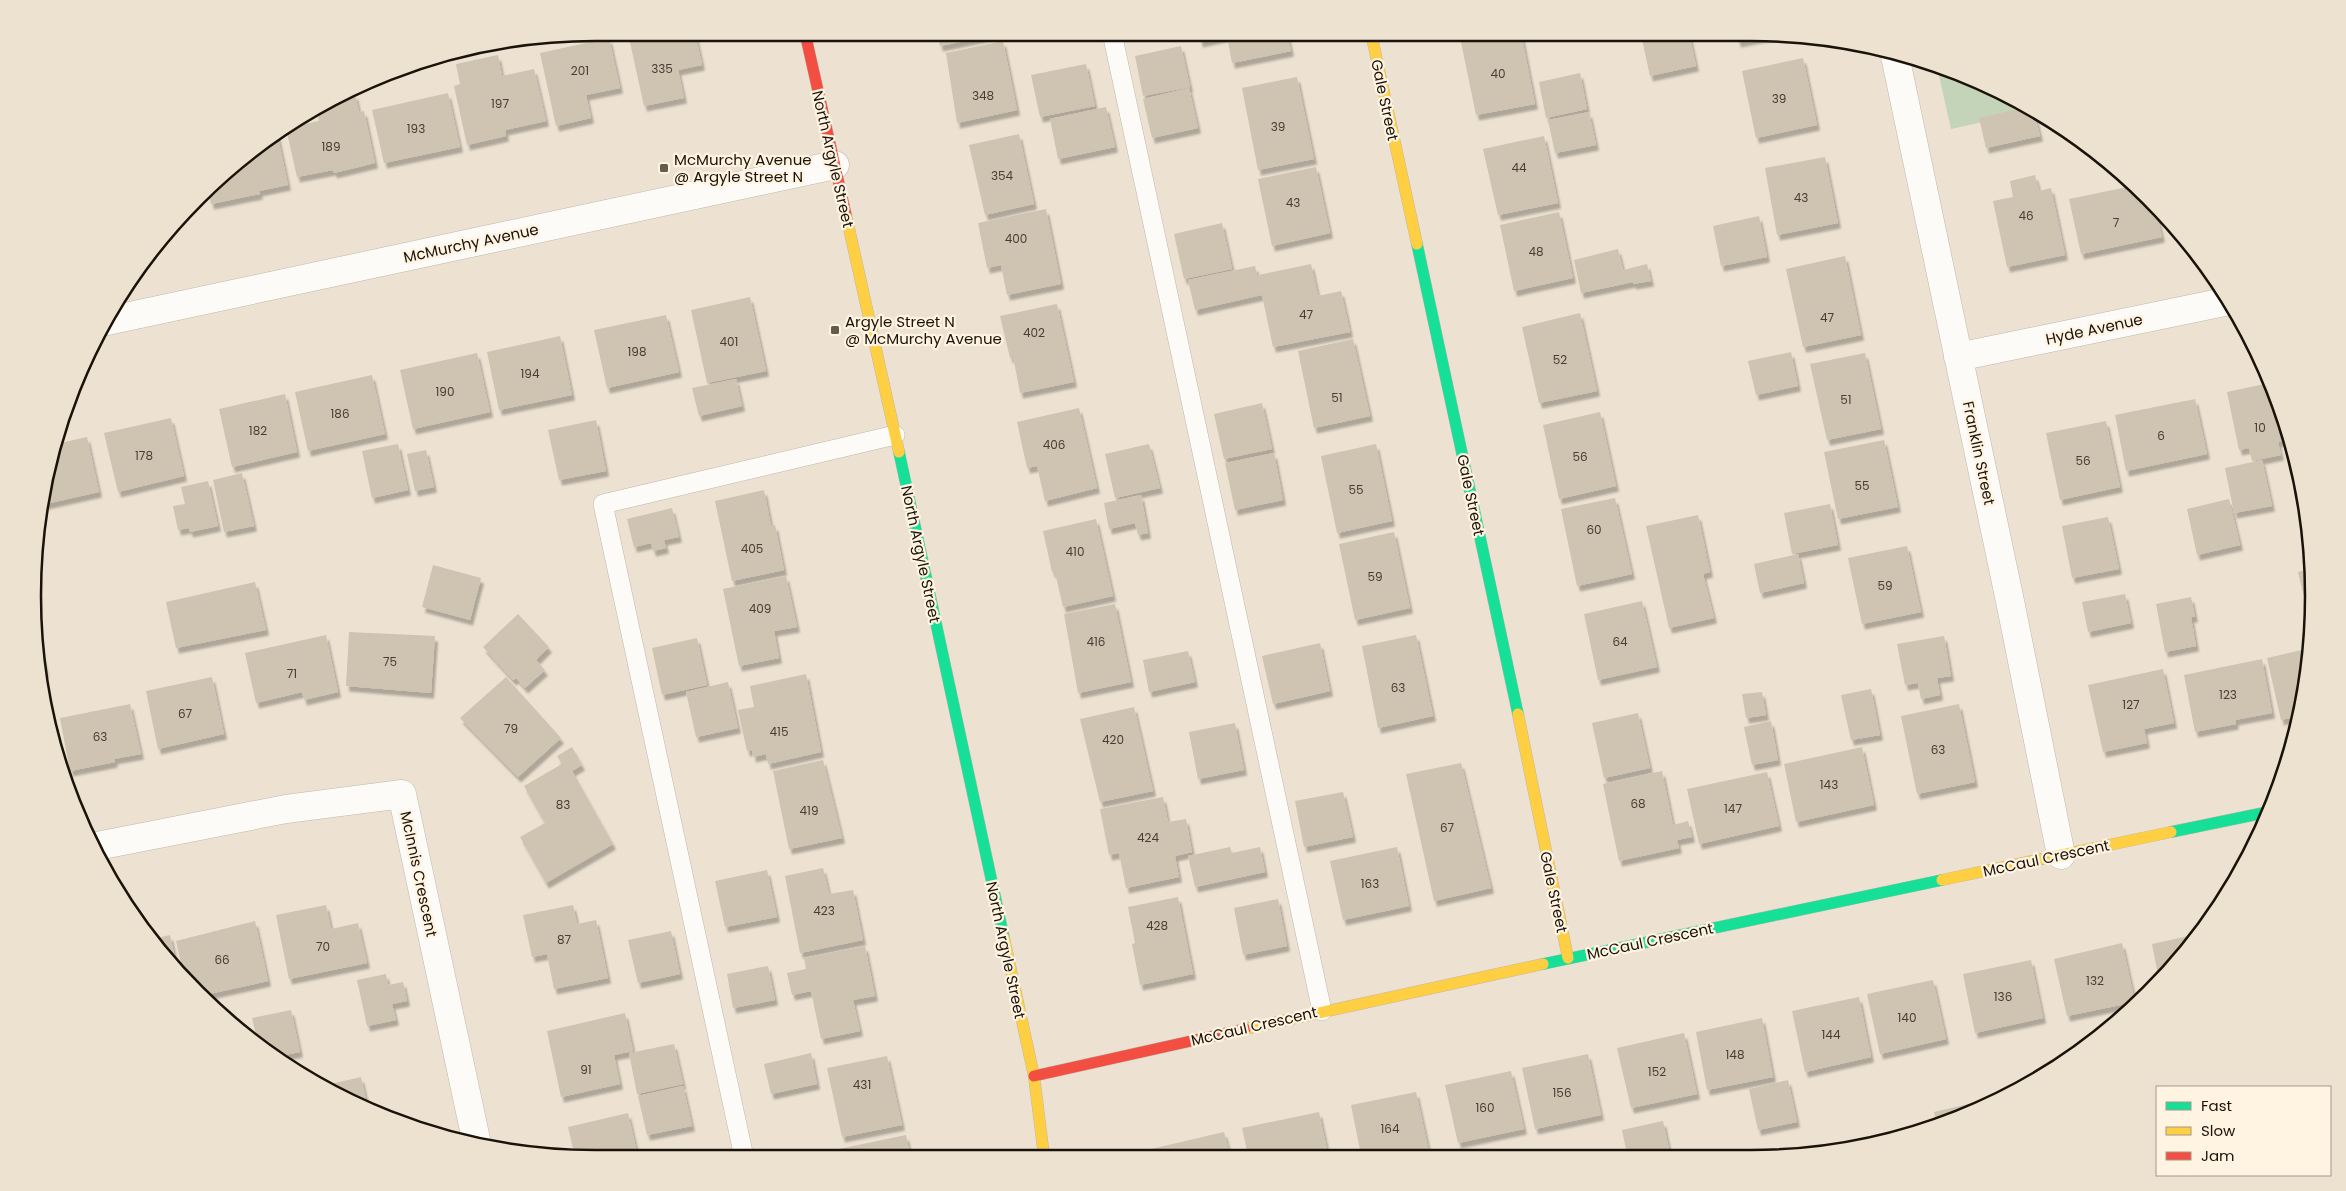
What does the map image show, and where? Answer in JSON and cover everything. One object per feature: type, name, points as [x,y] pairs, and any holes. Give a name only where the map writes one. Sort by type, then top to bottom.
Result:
[{"type":"street","name":"North Argyle Street","points":[[807,41],[895,435],[1034,1076],[1056,1147]]},
{"type":"street","name":"Gale Street","points":[[1373,41],[1518,712],[1568,958]]},
{"type":"street","name":"Franklin Street","points":[[1896,61],[2060,856]]},
{"type":"street","name":"McMurchy Avenue","points":[[115,319],[835,165]]},
{"type":"street","name":"Hyde Avenue","points":[[1958,357],[2220,303]]},
{"type":"street","name":"McInnis Crescent","points":[[100,845],[286,809],[402,794],[476,1137]]},
{"type":"street","name":"McCaul Crescent","points":[[1034,1076],[1568,958],[2260,814]]},
{"type":"street","name":"North Argyle Street","points":[[1034,1076],[1043,1150]]},
{"type":"lane","points":[[1114,41],[1322,1011]]},
{"type":"lane","points":[[742,1150],[603,504],[895,435]]},
{"type":"green space","points":[[1939,74],[1996,98],[2023,113],[1951,129]]},
{"type":"building","points":[[595,41],[610,41],[620,88],[586,95],[591,118],[556,126],[540,53]]},
{"type":"building","points":[[630,41],[697,41],[702,65],[678,70],[684,98],[644,106]]},
{"type":"building","points":[[939,41],[964,41],[940,46]]},
{"type":"building","points":[[1003,41],[1017,110],[957,123],[946,53]]},
{"type":"building","points":[[1228,41],[1289,41],[1291,51],[1232,63]]},
{"type":"building","points":[[1523,41],[1535,104],[1476,115],[1461,42]]},
{"type":"building","points":[[1642,41],[1691,41],[1696,66],[1650,76]]},
{"type":"building","points":[[1181,46],[1190,87],[1143,96],[1135,56]]},
{"type":"building","points":[[498,55],[502,76],[534,69],[546,121],[505,130],[506,136],[467,145],[454,86],[460,84],[456,64]]},
{"type":"building","points":[[1803,58],[1817,125],[1756,138],[1742,71]]},
{"type":"building","points":[[1086,64],[1095,106],[1040,117],[1031,75]]},
{"type":"building","points":[[1580,73],[1587,109],[1546,118],[1539,82]]},
{"type":"building","points":[[1297,77],[1314,159],[1258,170],[1242,88]]},
{"type":"building","points":[[1189,88],[1198,128],[1152,138],[1143,99]]},
{"type":"building","points":[[448,93],[460,147],[384,163],[372,110]]},
{"type":"building","points":[[355,96],[359,112],[364,111],[375,163],[334,173],[333,170],[297,177],[288,135],[306,124],[319,121],[318,116]]},
{"type":"building","points":[[1106,107],[1115,147],[1058,159],[1050,119]]},
{"type":"building","points":[[2016,109],[2036,121],[2040,136],[1986,148],[1979,118]]},
{"type":"building","points":[[1589,112],[1596,145],[1555,153],[1548,120]]},
{"type":"building","points":[[1019,134],[1034,204],[985,215],[969,145]]},
{"type":"building","points":[[1544,136],[1558,203],[1498,215],[1483,149]]},
{"type":"building","points":[[279,141],[288,185],[259,191],[260,194],[211,204],[210,198],[230,179]]},
{"type":"building","points":[[1825,157],[1838,223],[1777,235],[1765,168]]},
{"type":"building","points":[[1316,167],[1330,233],[1272,246],[1258,179]]},
{"type":"building","points":[[2035,175],[2039,191],[2051,188],[2065,255],[2007,267],[1993,201],[2013,197],[2010,181]]},
{"type":"building","points":[[2125,187],[2158,221],[2162,237],[2081,254],[2069,199]]},
{"type":"building","points":[[1046,209],[1061,284],[1007,295],[1001,265],[987,268],[978,223]]},
{"type":"building","points":[[1559,212],[1573,278],[1514,291],[1500,225]]},
{"type":"building","points":[[1759,216],[1767,257],[1721,266],[1713,226]]},
{"type":"building","points":[[1222,223],[1232,269],[1184,279],[1174,234]]},
{"type":"building","points":[[1618,249],[1623,270],[1647,264],[1651,281],[1633,284],[1633,282],[1581,293],[1574,260]]},
{"type":"building","points":[[1845,256],[1861,335],[1803,347],[1786,269]]},
{"type":"building","points":[[1311,264],[1318,296],[1341,291],[1350,332],[1273,347],[1262,295],[1195,310],[1188,280],[1255,266],[1259,284],[1258,275]]},
{"type":"building","points":[[750,297],[766,371],[707,383],[691,310]]},
{"type":"building","points":[[1057,304],[1074,382],[1020,393],[1013,356],[1010,358],[1000,316]]},
{"type":"building","points":[[1580,313],[1597,391],[1539,403],[1522,327]]},
{"type":"building","points":[[666,315],[679,372],[607,388],[594,330]]},
{"type":"building","points":[[560,336],[572,395],[499,410],[487,352]]},
{"type":"building","points":[[1353,339],[1370,416],[1314,428],[1298,351]]},
{"type":"building","points":[[1791,352],[1798,386],[1756,395],[1748,361]]},
{"type":"building","points":[[477,353],[490,412],[413,429],[400,370]]},
{"type":"building","points":[[1865,353],[1881,429],[1827,440],[1810,364]]},
{"type":"building","points":[[372,375],[385,434],[308,451],[295,392]]},
{"type":"building","points":[[736,379],[742,406],[699,416],[692,388]]},
{"type":"building","points":[[2263,384],[2282,441],[2278,442],[2281,455],[2252,461],[2249,448],[2239,450],[2227,392]]},
{"type":"building","points":[[285,394],[297,452],[232,467],[219,409]]},
{"type":"building","points":[[2195,399],[2207,454],[2126,471],[2115,415]]},
{"type":"building","points":[[1262,403],[1272,449],[1224,459],[1214,414]]},
{"type":"building","points":[[1079,408],[1097,488],[1045,501],[1037,466],[1027,468],[1017,422]]},
{"type":"building","points":[[1600,412],[1616,486],[1559,499],[1543,425]]},
{"type":"building","points":[[171,418],[184,476],[118,492],[104,433]]},
{"type":"building","points":[[596,420],[606,471],[559,480],[548,430]]},
{"type":"building","points":[[2106,421],[2120,487],[2060,500],[2046,433]]},
{"type":"building","points":[[87,437],[99,492],[49,503],[52,487],[63,442]]},
{"type":"building","points":[[1884,440],[1898,507],[1838,519],[1824,452]]},
{"type":"building","points":[[398,444],[408,490],[372,498],[362,451]]},
{"type":"building","points":[[1149,444],[1160,488],[1115,498],[1105,454]]},
{"type":"building","points":[[1376,444],[1392,521],[1337,533],[1321,456]]},
{"type":"building","points":[[426,450],[434,487],[415,491],[407,454]]},
{"type":"building","points":[[1274,453],[1283,500],[1235,510],[1225,463]]},
{"type":"building","points":[[2262,460],[2272,506],[2234,513],[2225,468]]},
{"type":"building","points":[[242,473],[254,526],[224,532],[213,480]]},
{"type":"building","points":[[208,481],[218,526],[190,532],[189,528],[178,530],[173,506],[185,504],[181,487]]},
{"type":"building","points":[[764,490],[771,526],[775,525],[784,570],[732,581],[715,501]]},
{"type":"building","points":[[1141,495],[1148,533],[1138,535],[1135,523],[1109,529],[1104,503]]},
{"type":"building","points":[[1615,498],[1632,574],[1577,586],[1561,509]]},
{"type":"building","points":[[2229,499],[2240,545],[2197,555],[2187,509]]},
{"type":"building","points":[[1830,504],[1838,545],[1792,554],[1784,513]]},
{"type":"building","points":[[672,508],[679,537],[664,540],[666,548],[653,551],[651,543],[634,547],[627,519]]},
{"type":"building","points":[[1698,515],[1710,572],[1703,574],[1714,618],[1669,628],[1646,526]]},
{"type":"building","points":[[2108,517],[2119,569],[2072,578],[2062,526]]},
{"type":"building","points":[[1096,519],[1113,596],[1063,607],[1055,572],[1052,572],[1043,531]]},
{"type":"building","points":[[1394,532],[1410,608],[1355,620],[1339,544]]},
{"type":"building","points":[[1907,546],[1921,612],[1862,624],[1848,558]]},
{"type":"building","points":[[1798,554],[1804,583],[1760,593],[1754,564]]},
{"type":"building","points":[[433,565],[481,578],[470,620],[422,607]]},
{"type":"building","points":[[2304,570],[2305,601],[2298,572]]},
{"type":"building","points":[[786,576],[797,627],[774,631],[779,658],[739,666],[723,589]]},
{"type":"building","points":[[255,582],[266,630],[176,648],[166,602]]},
{"type":"building","points":[[2125,594],[2131,623],[2088,632],[2082,602]]},
{"type":"building","points":[[2191,597],[2195,617],[2191,617],[2196,646],[2165,652],[2156,604]]},
{"type":"building","points":[[1642,601],[1657,667],[1598,680],[1584,614]]},
{"type":"building","points":[[1115,604],[1131,682],[1078,693],[1064,614]]},
{"type":"building","points":[[518,614],[549,647],[536,660],[545,670],[525,688],[516,678],[513,680],[483,647]]},
{"type":"building","points":[[349,632],[435,636],[431,693],[346,686]]},
{"type":"building","points":[[326,635],[338,692],[304,700],[302,692],[256,703],[245,653]]},
{"type":"building","points":[[1416,635],[1433,716],[1378,728],[1362,646]]},
{"type":"building","points":[[1944,636],[1951,676],[1937,678],[1940,695],[1921,699],[1918,683],[1905,685],[1897,644]]},
{"type":"building","points":[[697,638],[707,685],[662,695],[652,648]]},
{"type":"building","points":[[1320,643],[1330,691],[1273,704],[1262,656]]},
{"type":"building","points":[[2302,650],[2291,718],[2281,720],[2267,658]]},
{"type":"building","points":[[1188,651],[1195,682],[1149,692],[1143,660]]},
{"type":"building","points":[[2262,659],[2272,713],[2235,720],[2236,724],[2195,732],[2184,675]]},
{"type":"building","points":[[2163,669],[2174,723],[2144,729],[2147,743],[2103,752],[2088,685]]},
{"type":"building","points":[[806,674],[821,752],[768,764],[766,754],[753,757],[752,750],[747,751],[738,710],[754,707],[750,686]]},
{"type":"building","points":[[212,677],[224,734],[158,749],[146,691]]},
{"type":"building","points":[[506,677],[561,738],[518,777],[460,718]]},
{"type":"building","points":[[728,682],[738,728],[696,737],[686,692]]},
{"type":"building","points":[[1871,689],[1880,735],[1851,740],[1841,695]]},
{"type":"building","points":[[1762,692],[1766,715],[1746,718],[1742,694]]},
{"type":"building","points":[[130,704],[141,754],[114,759],[115,762],[70,771],[60,718]]},
{"type":"building","points":[[1959,704],[1975,782],[1917,794],[1901,716]]},
{"type":"building","points":[[1134,707],[1153,791],[1100,802],[1080,719]]},
{"type":"building","points":[[1638,713],[1650,768],[1604,778],[1592,723]]},
{"type":"building","points":[[1771,721],[1778,760],[1752,765],[1744,727]]},
{"type":"building","points":[[1235,723],[1244,770],[1198,779],[1189,732]]},
{"type":"building","points":[[572,747],[582,765],[572,771],[613,844],[546,883],[520,837],[545,823],[524,786],[562,764],[557,756]]},
{"type":"building","points":[[1862,747],[1874,805],[1796,822],[1784,764]]},
{"type":"building","points":[[823,760],[842,838],[789,849],[773,771]]},
{"type":"building","points":[[1461,763],[1491,888],[1434,901],[1406,774]]},
{"type":"building","points":[[1662,771],[1673,825],[1688,821],[1692,837],[1677,840],[1679,848],[1619,861],[1603,784]]},
{"type":"building","points":[[1767,772],[1779,826],[1699,844],[1687,789]]},
{"type":"building","points":[[1343,792],[1353,837],[1304,847],[1295,801]]},
{"type":"building","points":[[1163,797],[1168,822],[1186,819],[1192,852],[1175,856],[1179,877],[1126,888],[1119,853],[1109,855],[1100,809]]},
{"type":"building","points":[[1230,847],[1232,853],[1260,847],[1265,872],[1195,887],[1188,856]]},
{"type":"building","points":[[1397,847],[1409,906],[1343,920],[1330,861]]},
{"type":"building","points":[[823,868],[829,894],[853,890],[863,940],[800,953],[785,876]]},
{"type":"building","points":[[767,870],[777,917],[725,927],[715,881]]},
{"type":"building","points":[[1178,897],[1193,974],[1140,985],[1132,944],[1135,943],[1128,907]]},
{"type":"building","points":[[1278,899],[1287,946],[1243,955],[1234,908]]},
{"type":"building","points":[[326,905],[331,929],[358,923],[367,963],[289,979],[276,915]]},
{"type":"building","points":[[573,905],[577,924],[596,920],[608,978],[554,989],[547,954],[532,957],[523,915]]},
{"type":"building","points":[[255,921],[268,981],[211,994],[181,963],[176,941]]},
{"type":"building","points":[[671,931],[680,974],[638,983],[628,940]]},
{"type":"building","points":[[170,935],[174,955],[160,937]]},
{"type":"building","points":[[2187,936],[2157,971],[2152,944]]},
{"type":"building","points":[[2122,943],[2133,995],[2124,1004],[2067,1016],[2054,959]]},
{"type":"building","points":[[865,946],[875,996],[853,1000],[860,1031],[821,1039],[811,991],[792,995],[787,973],[806,969],[804,958]]},
{"type":"building","points":[[2031,960],[2043,1018],[1975,1033],[1963,974]]},
{"type":"building","points":[[768,966],[775,1000],[733,1008],[727,974]]},
{"type":"building","points":[[386,974],[388,985],[403,982],[407,1001],[392,1004],[396,1020],[367,1026],[357,980]]},
{"type":"building","points":[[1933,980],[1946,1039],[1880,1054],[1867,994]]},
{"type":"building","points":[[1859,997],[1871,1057],[1805,1072],[1792,1011]]},
{"type":"building","points":[[291,1010],[300,1052],[286,1055],[258,1035],[256,1033],[252,1018]]},
{"type":"building","points":[[625,1013],[633,1051],[614,1055],[620,1084],[561,1097],[547,1031]]},
{"type":"building","points":[[1762,1018],[1773,1077],[1707,1090],[1696,1032]]},
{"type":"building","points":[[1684,1033],[1697,1094],[1631,1108],[1617,1048]]},
{"type":"building","points":[[674,1044],[683,1084],[637,1094],[629,1053]]},
{"type":"building","points":[[811,1053],[817,1084],[771,1094],[764,1064]]},
{"type":"building","points":[[1588,1054],[1601,1115],[1535,1129],[1522,1068]]},
{"type":"building","points":[[887,1056],[902,1125],[842,1137],[827,1068]]},
{"type":"building","points":[[1511,1071],[1524,1129],[1458,1143],[1445,1085]]},
{"type":"building","points":[[361,1077],[366,1100],[350,1093],[333,1083]]},
{"type":"building","points":[[1788,1080],[1797,1122],[1758,1130],[1749,1089]]},
{"type":"building","points":[[683,1086],[692,1126],[647,1135],[638,1096]]},
{"type":"building","points":[[1416,1092],[1429,1150],[1360,1150],[1351,1105]]},
{"type":"building","points":[[1973,1103],[1935,1118],[1934,1112]]},
{"type":"building","points":[[1319,1112],[1327,1150],[1247,1150],[1242,1128]]},
{"type":"building","points":[[628,1113],[636,1150],[573,1149],[568,1127]]},
{"type":"building","points":[[1663,1121],[1669,1150],[1626,1150],[1622,1130]]},
{"type":"building","points":[[1224,1132],[1229,1150],[1151,1150]]},
{"type":"building","points":[[906,1135],[909,1150],[834,1150]]},
{"type":"traffic: fast","points":[[1417,244],[1518,714]]},
{"type":"traffic: fast","points":[[899,452],[1004,938]]},
{"type":"traffic: fast","points":[[2171,832],[2260,814]]},
{"type":"traffic: fast","points":[[1543,964],[1942,880]]},
{"type":"traffic: slow","points":[[1373,41],[1417,244]]},
{"type":"traffic: slow","points":[[846,215],[899,452]]},
{"type":"traffic: slow","points":[[1518,714],[1568,958]]},
{"type":"traffic: slow","points":[[1942,880],[2171,832]]},
{"type":"traffic: slow","points":[[1004,938],[1034,1076],[1043,1150]]},
{"type":"traffic: slow","points":[[1245,1029],[1543,964]]},
{"type":"traffic: jam","points":[[807,41],[846,215]]},
{"type":"traffic: jam","points":[[1034,1076],[1245,1029]]},
{"type":"place","name":"McMurchy Avenue @ Argyle Street N","points":[[664,168]]},
{"type":"place","name":"Argyle Street N @ McMurchy Avenue","points":[[835,330]]}]
